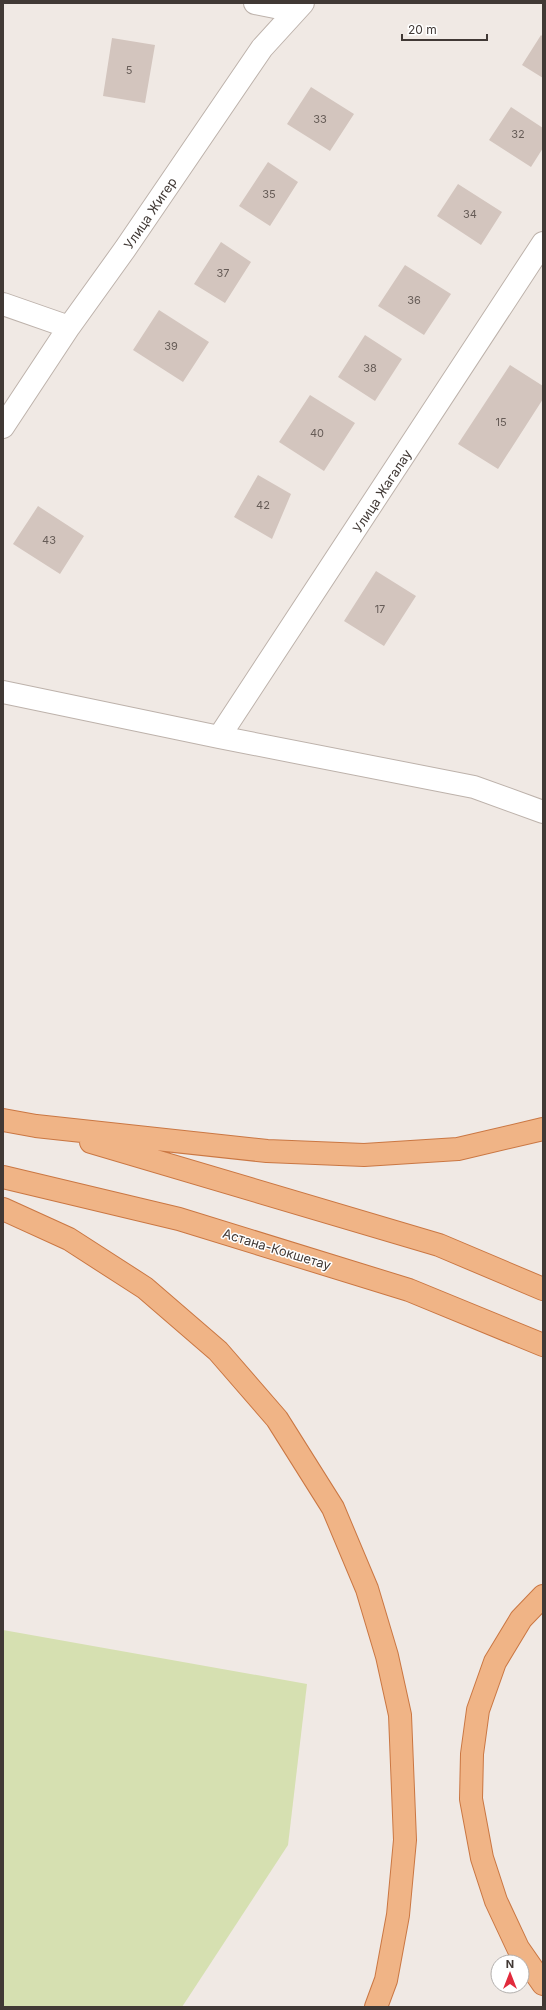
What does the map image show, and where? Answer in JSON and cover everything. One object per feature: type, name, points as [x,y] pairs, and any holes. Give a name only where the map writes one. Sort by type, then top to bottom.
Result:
[{"type":"highway","points":[[3,1120],[36,1126],[267,1151],[364,1155],[458,1148],[543,1129]]},
{"type":"highway","points":[[36,1126],[438,1245],[543,1289]]},
{"type":"highway","name":"Астана-Кокшетау","points":[[3,1177],[179,1219],[409,1290],[543,1345]]},
{"type":"highway","points":[[3,1210],[69,1239],[138,1284],[218,1351],[277,1419],[333,1508],[367,1589],[387,1656],[400,1715],[405,1840],[398,1915],[386,1980],[376,2007]]},
{"type":"highway","points":[[543,1596],[521,1619],[495,1662],[478,1710],[472,1754],[471,1799],[482,1858],[496,1901],[518,1948],[543,1984]]},
{"type":"street","points":[[255,3],[299,7]]},
{"type":"street","name":"Улица Жигер","points":[[3,427],[69,327],[125,249],[262,48],[299,7]]},
{"type":"street","name":"Улица Жагалау","points":[[220,737],[543,243]]},
{"type":"street","points":[[3,304],[69,327]]},
{"type":"street","points":[[3,692],[220,737],[474,787],[543,811]]},
{"type":"green space","points":[[3,1630],[307,1684],[288,1845],[182,2007],[3,2007]]},
{"type":"building","points":[[541,35],[543,37],[543,78],[522,65]]},
{"type":"building","points":[[112,38],[155,45],[145,103],[103,96]]},
{"type":"building","points":[[311,87],[354,114],[330,151],[287,124]]},
{"type":"building","points":[[511,107],[543,128],[543,148],[531,167],[489,140]]},
{"type":"building","points":[[268,162],[298,182],[270,226],[239,206]]},
{"type":"building","points":[[458,184],[502,212],[481,245],[437,216]]},
{"type":"building","points":[[221,242],[251,262],[225,303],[194,284]]},
{"type":"building","points":[[405,265],[451,294],[424,335],[378,306]]},
{"type":"building","points":[[159,310],[209,342],[183,382],[133,350]]},
{"type":"building","points":[[365,335],[402,359],[375,401],[338,377]]},
{"type":"building","points":[[510,365],[543,386],[543,399],[498,469],[458,444]]},
{"type":"building","points":[[310,395],[355,423],[324,471],[279,442]]},
{"type":"building","points":[[258,475],[291,494],[272,539],[234,517]]},
{"type":"building","points":[[38,506],[84,536],[60,574],[13,544]]},
{"type":"building","points":[[376,571],[416,596],[384,646],[344,621]]}]
